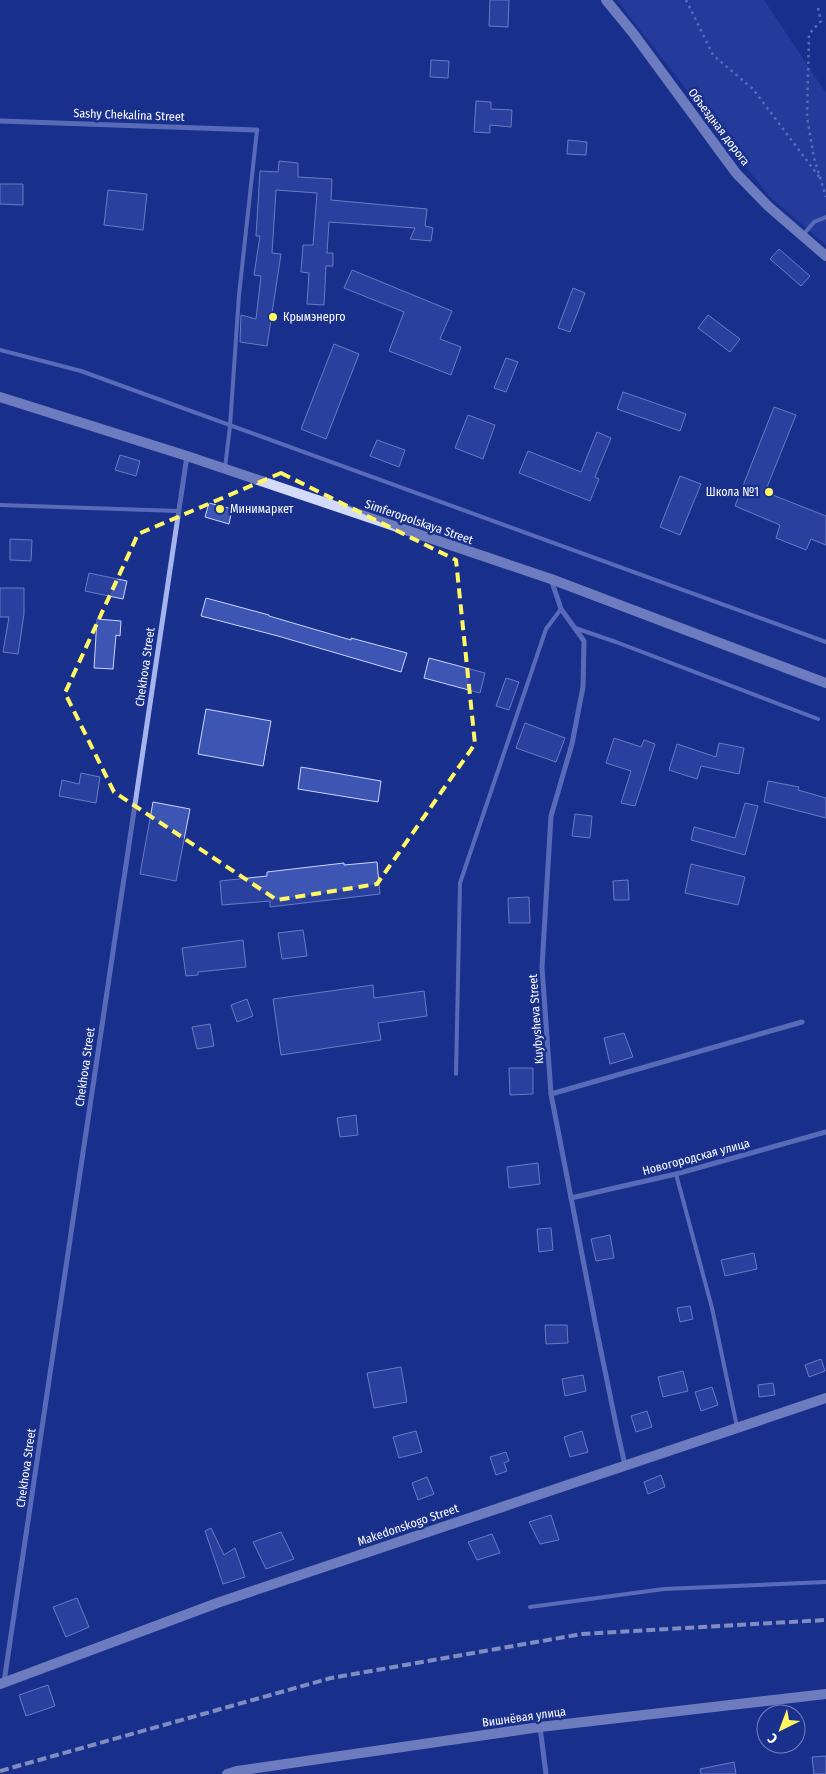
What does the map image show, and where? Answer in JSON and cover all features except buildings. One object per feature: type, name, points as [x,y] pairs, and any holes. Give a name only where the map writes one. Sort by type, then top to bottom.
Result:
[{"type":"main road","name":"Объездная дорога","points":[[606,0],[633,33],[736,172],[768,206],[826,256]]},
{"type":"main road","name":"Simferopolskaya Street","points":[[0,397],[187,456],[551,579],[826,683]]},
{"type":"main road","name":"Makedonskogo Street","points":[[2,1683],[220,1602],[625,1464],[826,1398]]},
{"type":"main road","name":"Вишнёвая улица","points":[[227,1774],[540,1727],[826,1694]]},
{"type":"street","name":"Sashy Chekalina Street","points":[[0,121],[257,130]]},
{"type":"street","name":"Chekhova Street","points":[[2,1683],[187,456]]},
{"type":"street","name":"Kuybysheva Street","points":[[551,579],[561,609],[584,640],[583,687],[572,744],[551,816],[542,967],[551,1094],[625,1464]]},
{"type":"street","points":[[551,1094],[802,1022]]},
{"type":"street","name":"Новогородская улица","points":[[571,1198],[676,1174],[826,1132]]},
{"type":"street","points":[[540,1727],[546,1774]]},
{"type":"lane","points":[[225,469],[230,426],[239,295],[257,130]]},
{"type":"lane","points":[[802,236],[814,222],[826,217]]},
{"type":"lane","points":[[0,350],[81,371],[826,642]]},
{"type":"lane","points":[[0,505],[178,511]]},
{"type":"lane","points":[[456,1074],[460,883],[546,629],[561,609]]},
{"type":"lane","points":[[574,628],[616,642],[818,719]]},
{"type":"lane","points":[[676,1174],[712,1308],[738,1428]]},
{"type":"lane","points":[[530,1607],[664,1589],[826,1582]]},
{"type":"path","points":[[686,0],[713,55],[753,89],[820,178]]},
{"type":"path","points":[[818,8],[821,21],[808,34],[807,117],[814,158],[826,197]]},
{"type":"highlighted area","points":[[281,473],[456,560],[475,744],[377,884],[277,900],[114,792],[65,693],[138,534]]},
{"type":"shaded area","points":[[617,0],[764,0],[826,93],[826,245],[768,195]]},
{"type":"railway","points":[[0,1771],[331,1678],[582,1634],[826,1620]]},
{"type":"place","name":"Крымэнерго","points":[[273,317]]},
{"type":"place","name":"Школа №1","points":[[769,492]]},
{"type":"place","name":"Минимаркет","points":[[220,509]]}]
